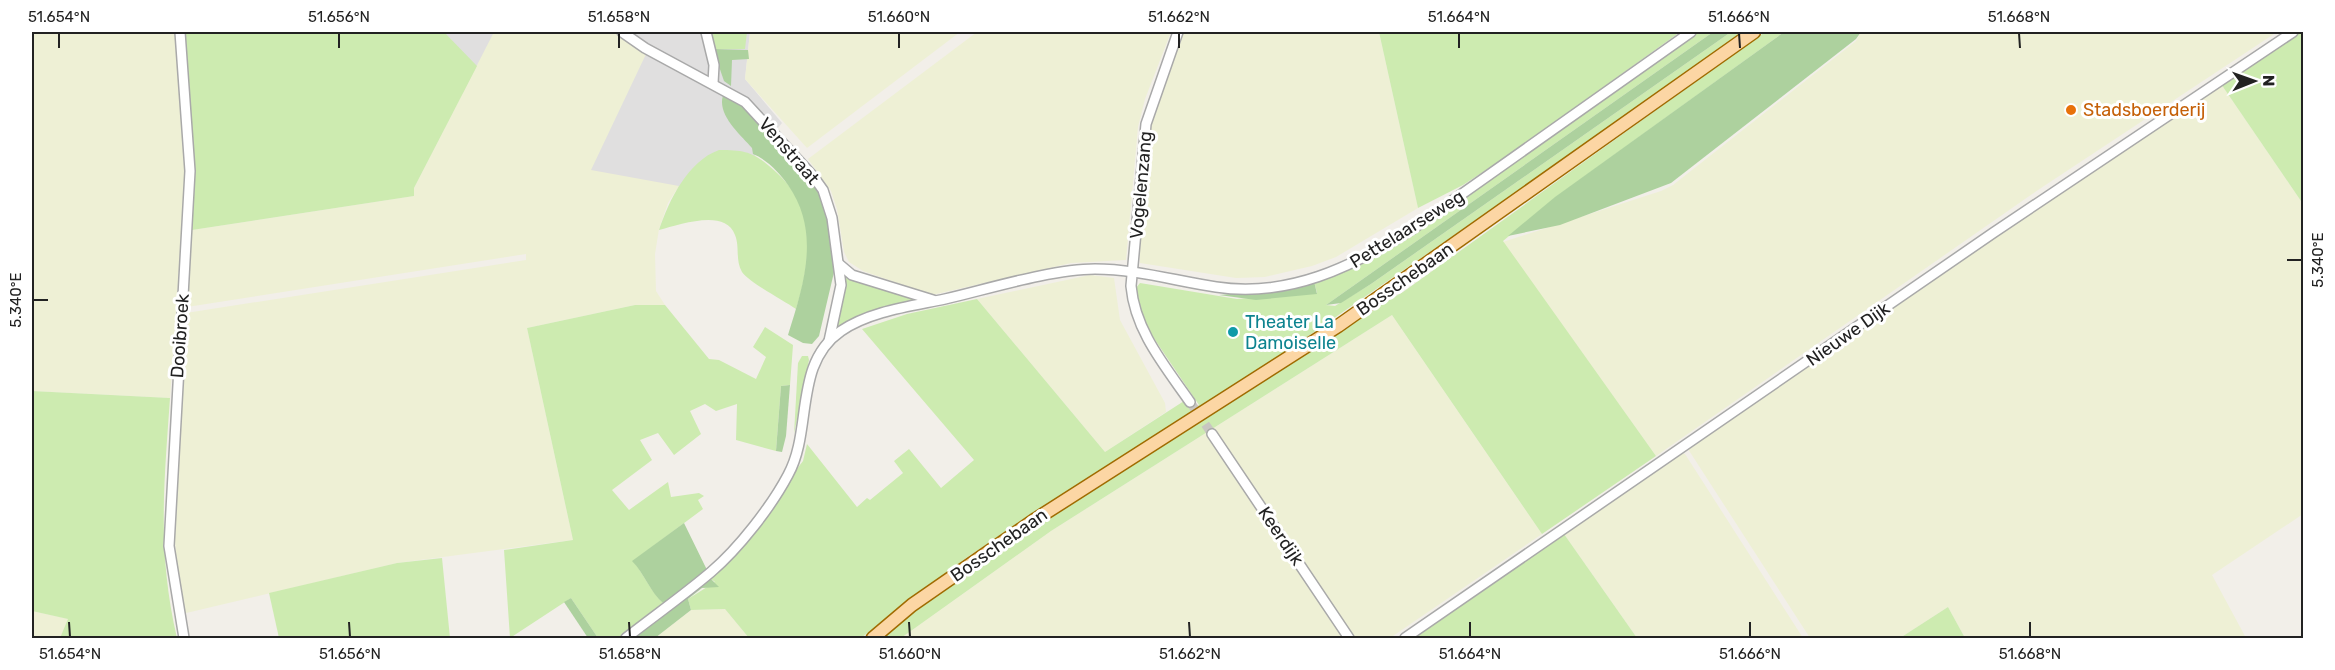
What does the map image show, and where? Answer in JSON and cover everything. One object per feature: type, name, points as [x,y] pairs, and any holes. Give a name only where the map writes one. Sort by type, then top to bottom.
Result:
[{"type":"main road","name":"Bosschebaan","points":[[873,639],[912,605],[1036,519],[1338,326],[1754,32]]},
{"type":"street","name":"Dooibroek","points":[[180,32],[190,171],[169,546],[184,639]]},
{"type":"street","name":"Venstraat","points":[[622,32],[664,59],[745,102],[813,176],[829,205],[839,264],[841,285],[829,341]]},
{"type":"street","points":[[706,32],[715,70],[713,83]]},
{"type":"street","name":"Vogelenzang","points":[[1133,273],[1146,124],[1178,32]]},
{"type":"street","name":"Pettelaarseweg","points":[[829,341],[853,325],[897,310],[1076,270],[1094,269],[1133,273],[1243,290],[1298,283],[1353,264],[1411,230],[1691,32]]},
{"type":"street","name":"Nieuwe Dijk","points":[[1405,639],[1993,233],[2293,32]]},
{"type":"street","name":"Pettelaarseweg","points":[[839,264],[852,275],[936,301]]},
{"type":"street","points":[[1133,273],[1132,301],[1138,320],[1146,338],[1190,402]]},
{"type":"street","points":[[626,639],[712,572],[733,549],[781,486],[795,457],[813,368],[829,341]]},
{"type":"street","name":"Keerdijk","points":[[1212,434],[1349,639]]},
{"type":"shaded area","points":[[404,32],[501,32],[465,96]]},
{"type":"shaded area","points":[[590,32],[750,32],[745,79],[782,123],[753,158],[679,188],[590,171]]},
{"type":"green space","points":[[32,32],[175,32],[185,181],[170,398],[32,391]]},
{"type":"green space","points":[[185,32],[444,32],[477,66],[414,188],[414,196],[192,230],[195,170]]},
{"type":"green space","points":[[494,32],[619,32],[647,52],[591,170],[679,186],[668,203],[659,229],[655,254],[656,291],[665,305],[635,305],[527,328],[573,540],[397,563],[182,614],[173,522],[186,313],[526,260],[526,254],[187,307],[192,230],[414,196],[414,188]]},
{"type":"green space","points":[[710,32],[747,32],[745,49],[713,49]]},
{"type":"green space","points":[[750,32],[960,32],[807,148],[745,79]]},
{"type":"green space","points":[[977,32],[1171,32],[1145,99],[1138,127],[1126,260],[1071,263],[932,295],[863,271],[849,262],[844,252],[837,209],[831,191],[808,159]]},
{"type":"green space","points":[[1180,32],[1379,32],[1418,208],[1336,257],[1312,266],[1265,277],[1236,278],[1140,263],[1139,239],[1147,137],[1153,104]]},
{"type":"green space","points":[[1379,32],[1680,32],[1509,155],[1463,185],[1418,208]]},
{"type":"green space","points":[[1697,32],[1713,32],[1326,305],[1335,306],[1371,284],[1731,32],[1747,32],[1216,400],[1050,502],[966,558],[861,638],[749,638],[725,609],[691,610],[688,599],[715,582],[711,579],[803,461],[807,444],[857,507],[867,498],[870,500],[903,473],[894,461],[909,449],[941,488],[974,460],[862,329],[907,314],[977,299],[1105,452],[1184,401],[1191,410],[1199,405],[1142,318],[1135,289],[1140,283],[1237,299],[1317,293],[1314,281],[1440,213]]},
{"type":"green space","points":[[1713,32],[1731,32],[1371,284],[1341,303],[1326,305]]},
{"type":"green space","points":[[1765,32],[1784,32],[1556,197],[1503,241],[1656,456],[1542,534],[1392,315],[1051,531],[901,638],[877,638],[973,567],[1353,320],[1403,292]]},
{"type":"green space","points":[[1784,32],[1861,32],[1856,39],[1671,183],[1560,225],[1508,236],[1555,197]]},
{"type":"green space","points":[[1861,32],[2277,32],[2038,190],[1656,456],[1503,242],[1661,191],[1673,185],[1856,41]]},
{"type":"green space","points":[[2292,32],[2303,32],[2303,204],[2219,81]]},
{"type":"green space","points":[[713,49],[748,50],[749,59],[732,60],[731,86],[724,81]]},
{"type":"green space","points":[[2219,81],[2303,204],[2303,514],[2212,575],[2246,638],[1965,638],[1948,607],[1900,638],[1810,638],[1688,449]]},
{"type":"green space","points":[[725,91],[742,104],[811,177],[828,207],[835,268],[819,336],[812,344],[803,343],[788,335],[804,278],[806,258],[807,240],[798,203],[781,176],[768,163],[753,154],[752,148],[725,115],[722,99]]},
{"type":"green space","points":[[719,150],[744,152],[762,161],[789,186],[799,202],[807,236],[807,254],[796,309],[759,286],[742,272],[735,235],[730,227],[722,222],[701,220],[659,230],[674,194],[689,172],[708,155]]},
{"type":"green space","points":[[844,272],[920,300],[836,330]]},
{"type":"green space","points":[[1090,275],[1114,278],[1120,320],[1165,403],[1166,412],[1105,452],[977,299]]},
{"type":"green space","points":[[1314,281],[1317,294],[1256,300],[1219,295],[1274,290]]},
{"type":"green space","points":[[635,305],[665,305],[709,359],[719,360],[756,379],[766,357],[753,347],[765,327],[793,345],[790,385],[781,386],[776,451],[736,440],[737,404],[716,411],[705,404],[690,411],[701,434],[674,455],[658,433],[640,440],[652,460],[612,490],[629,510],[668,482],[671,497],[699,493],[704,496],[698,500],[703,509],[633,561],[664,604],[619,638],[598,638],[571,598],[510,638],[504,550],[573,540],[527,328]]},
{"type":"green space","points":[[1392,315],[1542,534],[1390,638],[901,638],[1051,531]]},
{"type":"green space","points":[[802,356],[808,356],[809,360],[794,434],[798,363]]},
{"type":"green space","points":[[790,385],[786,436],[782,452],[776,451],[781,386]]},
{"type":"green space","points":[[32,391],[170,398],[164,489],[164,547],[177,638],[60,638],[68,619],[32,611]]},
{"type":"green space","points":[[1682,453],[1685,454],[1803,638],[1637,638],[1564,534]]},
{"type":"green space","points":[[684,523],[707,570],[664,604],[654,594],[632,561]]},
{"type":"green space","points":[[1564,534],[1637,638],[1411,638]]},
{"type":"green space","points":[[442,558],[450,638],[279,638],[269,593],[397,563]]},
{"type":"green space","points":[[711,579],[719,587],[702,588],[688,599],[691,610],[655,638],[629,638],[707,580]]},
{"type":"green space","points":[[571,598],[598,638],[588,638],[564,602]]},
{"type":"green space","points":[[1948,607],[1965,638],[1900,638]]},
{"type":"green space","points":[[725,609],[749,638],[655,638],[691,610]]},
{"type":"green space","points":[[32,611],[69,619],[60,638],[32,638]]},
{"type":"tunnel","points":[[1190,402],[1212,434]]},
{"type":"place","name":"Stadsboerderij","points":[[2071,110]]},
{"type":"place","name":"Theater La Damoiselle","points":[[1233,332]]}]
